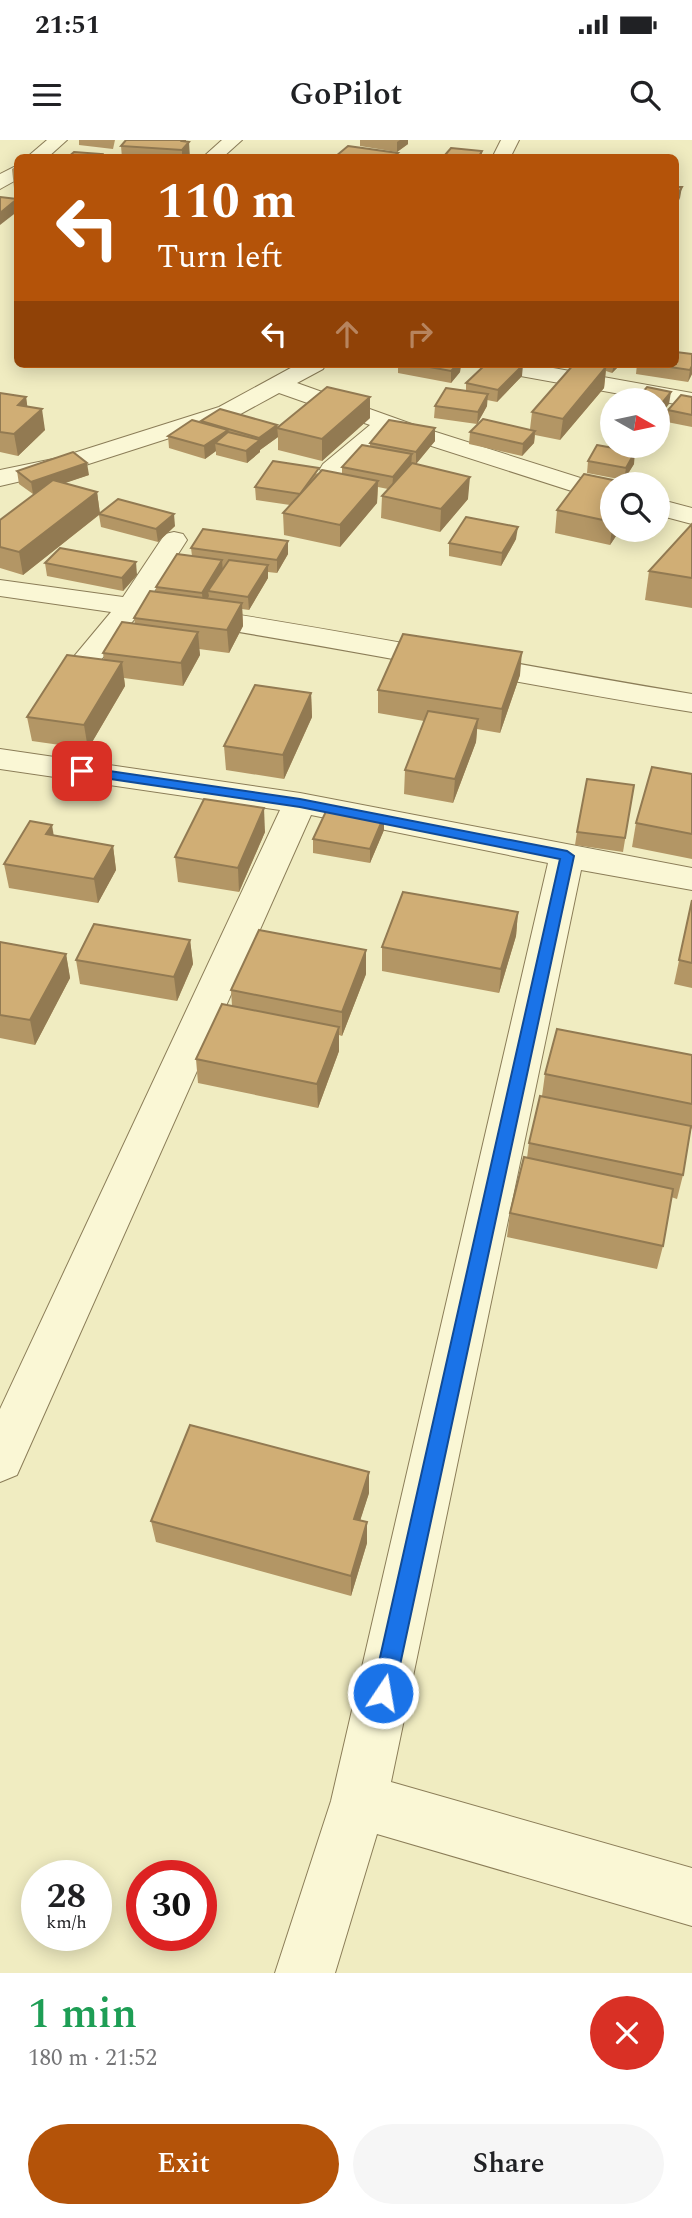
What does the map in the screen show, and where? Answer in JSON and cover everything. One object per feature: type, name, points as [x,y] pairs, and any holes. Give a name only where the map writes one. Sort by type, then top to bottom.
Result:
[{"type":"street","points":[[40,154],[58,140]]},
{"type":"street","points":[[216,154],[233,140]]},
{"type":"street","points":[[0,478],[64,464],[227,412],[307,368]]},
{"type":"street","points":[[515,368],[692,400]]},
{"type":"street","points":[[277,384],[508,464],[600,492]]},
{"type":"street","points":[[332,469],[388,423]]},
{"type":"street","points":[[670,510],[692,516]]},
{"type":"street","points":[[76,672],[131,606],[174,540]]},
{"type":"street","points":[[0,589],[283,629],[527,676],[692,703]]},
{"type":"street","points":[[0,759],[300,803],[692,879]]},
{"type":"street","points":[[0,1460],[300,803]]},
{"type":"street","points":[[305,1973],[359,1801],[567,856]]},
{"type":"street","points":[[359,1801],[692,1897]]},
{"type":"building","points":[[126,140],[189,142],[182,150],[121,146]]},
{"type":"building","points":[[348,146],[398,153],[397,154],[338,154]]},
{"type":"building","points":[[451,148],[482,151],[480,154],[446,154]]},
{"type":"building","points":[[0,197],[14,199],[14,201],[0,213]]},
{"type":"building","points":[[679,352],[692,354],[690,370],[676,368],[679,368]]},
{"type":"building","points":[[482,368],[520,368],[498,390],[466,383]]},
{"type":"building","points":[[570,368],[605,368],[563,419],[532,412]]},
{"type":"building","points":[[327,387],[370,397],[322,439],[277,428]]},
{"type":"building","points":[[446,388],[488,394],[478,412],[435,406]]},
{"type":"building","points":[[0,393],[26,397],[18,405],[42,409],[14,434],[0,432]]},
{"type":"building","points":[[681,395],[692,397],[692,415],[670,410]]},
{"type":"building","points":[[220,409],[277,425],[259,438],[201,421]]},
{"type":"building","points":[[483,419],[535,431],[523,444],[470,432]]},
{"type":"building","points":[[192,420],[228,430],[204,446],[168,436]]},
{"type":"building","points":[[389,420],[435,428],[416,452],[370,443]]},
{"type":"building","points":[[228,432],[260,440],[246,451],[215,443]]},
{"type":"building","points":[[362,445],[412,454],[393,477],[342,467]]},
{"type":"building","points":[[597,445],[600,446],[600,458],[632,458],[626,468],[588,461]]},
{"type":"building","points":[[73,452],[87,463],[31,482],[17,471]]},
{"type":"building","points":[[273,461],[319,468],[300,494],[255,487]]},
{"type":"building","points":[[412,463],[470,477],[441,509],[382,496]]},
{"type":"building","points":[[322,470],[378,481],[340,525],[283,513]]},
{"type":"building","points":[[584,474],[600,477],[600,519],[557,510]]},
{"type":"building","points":[[53,480],[97,492],[19,552],[0,547],[0,520]]},
{"type":"building","points":[[118,499],[174,514],[156,529],[99,514]]},
{"type":"building","points":[[466,517],[518,527],[502,553],[449,543]]},
{"type":"building","points":[[692,524],[692,578],[649,571]]},
{"type":"building","points":[[203,529],[288,541],[277,560],[191,548]]},
{"type":"building","points":[[60,548],[136,562],[122,578],[45,563]]},
{"type":"building","points":[[177,554],[222,560],[202,593],[156,587]]},
{"type":"building","points":[[229,560],[268,565],[248,597],[208,591]]},
{"type":"building","points":[[150,591],[242,603],[227,630],[134,618]]},
{"type":"building","points":[[122,622],[198,632],[181,663],[103,653]]},
{"type":"building","points":[[403,634],[522,652],[502,709],[378,690]]},
{"type":"building","points":[[67,655],[122,662],[84,725],[27,717]]},
{"type":"building","points":[[255,685],[311,693],[283,755],[224,746]]},
{"type":"building","points":[[428,711],[478,719],[455,779],[405,770]]},
{"type":"building","points":[[652,767],[692,774],[692,834],[636,823]]},
{"type":"building","points":[[587,779],[634,785],[625,838],[577,832]]},
{"type":"building","points":[[204,799],[264,808],[238,868],[175,857]]},
{"type":"building","points":[[328,807],[384,816],[370,849],[313,839]]},
{"type":"building","points":[[30,821],[52,825],[46,834],[113,846],[94,879],[4,864]]},
{"type":"building","points":[[403,892],[518,912],[501,969],[382,947]]},
{"type":"building","points":[[692,900],[692,963],[679,960]]},
{"type":"building","points":[[94,924],[190,940],[174,977],[76,960]]},
{"type":"building","points":[[259,930],[366,950],[342,1012],[231,990]]},
{"type":"building","points":[[0,942],[66,954],[30,1020],[0,1015]]},
{"type":"building","points":[[222,1004],[339,1027],[317,1084],[196,1059]]},
{"type":"building","points":[[557,1029],[692,1055],[692,1104],[545,1074]]},
{"type":"building","points":[[540,1096],[691,1126],[683,1175],[529,1143]]},
{"type":"building","points":[[524,1157],[673,1189],[663,1246],[510,1213]]},
{"type":"building","points":[[190,1425],[369,1472],[354,1519],[367,1522],[351,1576],[151,1521]]},
{"type":"route","points":[[82,771],[300,803],[567,856],[383,1693]]}]
